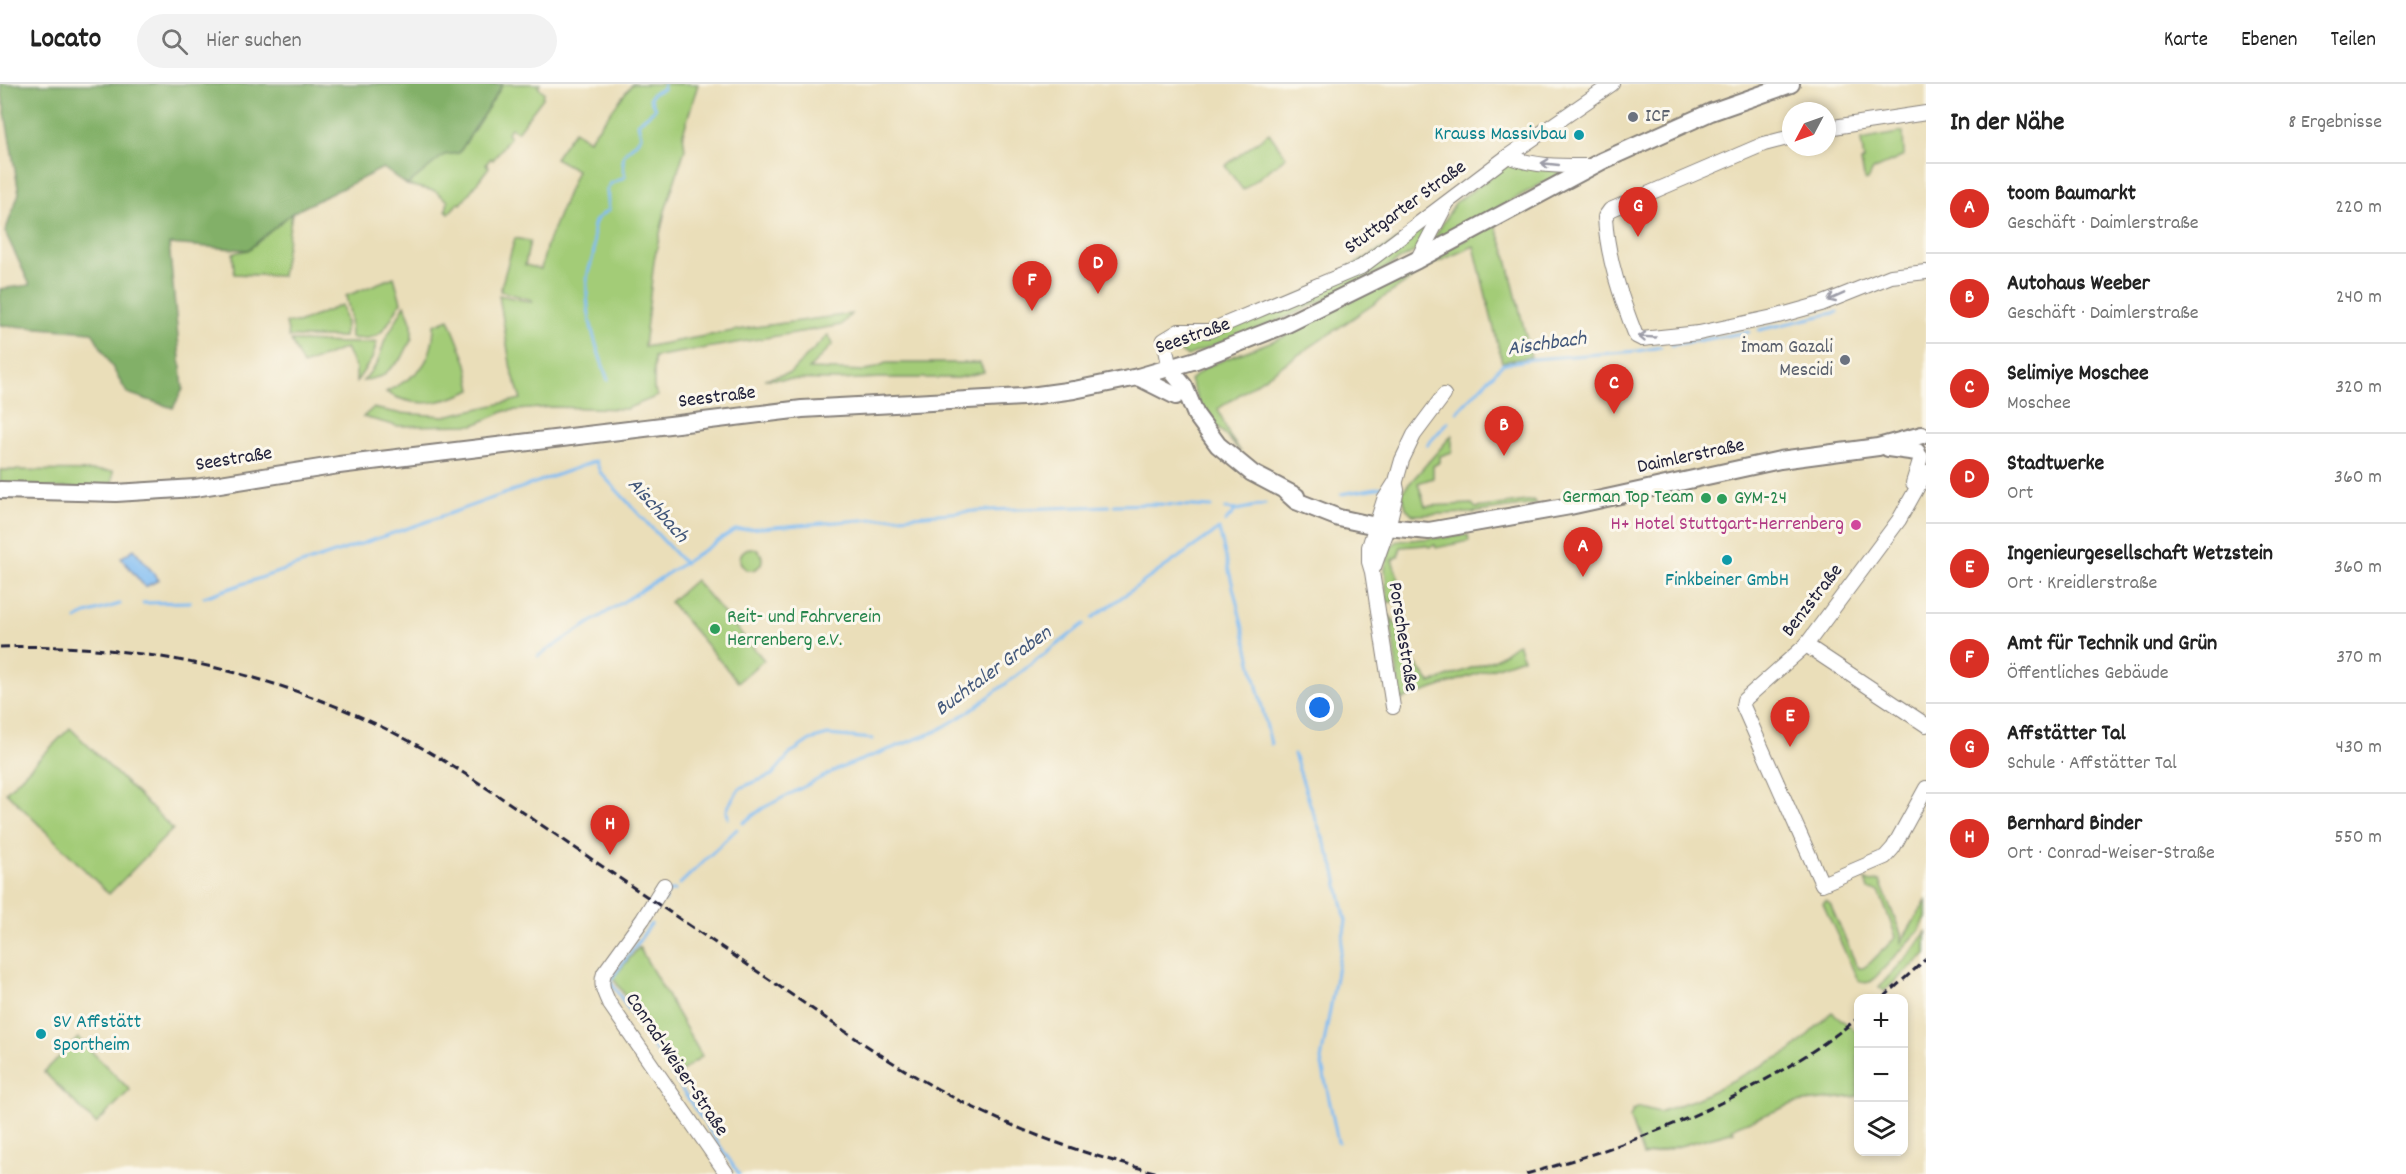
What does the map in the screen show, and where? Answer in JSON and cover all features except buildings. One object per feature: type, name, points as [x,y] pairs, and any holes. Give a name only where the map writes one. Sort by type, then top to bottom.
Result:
[{"type":"main road","name":"Seestraße","points":[[0,490],[116,493],[195,488],[339,465],[790,410],[1023,397],[1074,390],[1138,377],[1196,360],[1287,324],[1417,260],[1592,166],[1711,112],[1791,84]]},
{"type":"main road","points":[[1138,377],[1180,391],[1187,372],[1196,360]]},
{"type":"main road","name":"Daimlerstraße","points":[[1170,369],[1180,391],[1210,435],[1233,459],[1286,492],[1296,501],[1316,509],[1429,531],[1515,516],[1780,460],[1878,447],[1924,434]]},
{"type":"main road","points":[[1923,460],[1916,445],[1924,434]]},
{"type":"main road","name":"Daimlerstraße","points":[[1878,447],[1923,460]]},
{"type":"street","name":"Stuttgarter Straße","points":[[1170,369],[1164,340],[1179,332],[1209,331],[1361,267],[1508,156],[1612,84]]},
{"type":"street","points":[[1836,127],[1926,113]]},
{"type":"street","points":[[1782,139],[1764,144],[1610,210],[1605,217],[1611,255],[1624,307],[1635,336],[1642,339],[1724,328],[1804,309],[1890,276],[1926,272]]},
{"type":"street","name":"Seestraße","points":[[1508,156],[1527,161],[1592,166]]},
{"type":"street","points":[[1417,260],[1448,202]]},
{"type":"street","name":"Porschestraße","points":[[1393,708],[1369,562],[1369,547],[1383,523],[1397,490],[1396,481],[1402,460],[1414,435],[1444,395]]},
{"type":"street","name":"Benzstraße","points":[[1923,460],[1904,511],[1806,645],[1744,700],[1743,706],[1822,884],[1885,857],[1893,849],[1926,788]]},
{"type":"street","points":[[1806,645],[1926,725]]},
{"type":"street","name":"Conrad-Weiser-Straße","points":[[664,885],[643,919],[604,973],[601,982],[602,990],[727,1174]]},
{"type":"green space","points":[[0,84],[503,84],[459,153],[444,155],[407,185],[383,168],[292,213],[248,250],[169,244],[183,389],[173,408],[127,393],[92,332],[0,325],[0,289],[30,285],[5,232],[19,193]]},
{"type":"green space","points":[[503,84],[540,84],[538,87],[544,92],[543,98],[517,132],[511,128],[507,133],[510,137],[493,160],[491,158],[486,164],[489,167],[461,204],[458,203],[449,213],[446,210],[448,201],[435,191],[407,185],[444,154],[459,153]]},
{"type":"green space","points":[[632,84],[698,84],[683,134],[685,149],[665,211],[654,261],[644,347],[755,327],[851,314],[841,325],[654,357],[654,389],[658,396],[626,409],[551,407],[505,411],[474,425],[397,426],[363,417],[373,408],[398,413],[445,416],[521,399],[511,369],[499,295],[532,302],[532,300],[500,291],[515,238],[530,241],[525,265],[541,269],[547,244],[577,170],[555,158],[574,131],[589,140]]},
{"type":"green space","points":[[1903,132],[1904,156],[1873,170],[1868,180],[1865,181],[1861,162],[1864,160],[1861,140]]},
{"type":"green space","points":[[1269,133],[1286,157],[1243,190],[1225,166]]},
{"type":"green space","points":[[1510,163],[1567,170],[1430,245],[1455,203]]},
{"type":"green space","points":[[292,213],[282,276],[234,274],[233,253],[248,250]]},
{"type":"green space","points":[[1435,219],[1417,250],[1359,283],[1290,316],[1187,356],[1176,345],[1176,341],[1181,337],[1271,311]]},
{"type":"green space","points":[[1495,224],[1505,251],[1531,357],[1502,362],[1474,246],[1435,263],[1218,409],[1229,435],[1241,452],[1202,410],[1190,380],[1208,366],[1283,337]]},
{"type":"green space","points":[[394,277],[401,302],[387,325],[377,335],[370,338],[351,338],[350,314],[346,296]]},
{"type":"green space","points":[[342,305],[346,324],[344,337],[289,337],[286,323],[298,323]]},
{"type":"green space","points":[[405,305],[412,324],[412,338],[402,358],[382,376],[363,381],[377,364],[385,340]]},
{"type":"green space","points":[[449,319],[467,364],[472,390],[429,403],[408,401],[386,392],[407,380],[422,367],[431,350],[434,325]]},
{"type":"green space","points":[[828,335],[833,344],[809,369],[867,371],[886,363],[980,363],[984,372],[958,378],[764,379],[790,373]]},
{"type":"green space","points":[[291,341],[377,342],[372,359],[356,382],[356,369],[346,348],[303,365]]},
{"type":"green space","points":[[1452,435],[1452,452],[1440,456],[1440,462],[1433,466],[1433,478],[1418,483],[1425,506],[1472,504],[1476,508],[1533,500],[1536,504],[1471,513],[1413,515],[1406,508],[1402,492]]},
{"type":"green space","points":[[0,470],[113,471],[112,489],[0,487]]},
{"type":"green space","points":[[1468,535],[1469,541],[1436,548],[1435,545],[1401,547],[1398,557],[1392,560],[1402,588],[1392,596],[1395,602],[1387,602],[1385,568],[1391,546],[1398,541]]},
{"type":"green space","points":[[751,548],[759,551],[762,559],[759,567],[751,570],[743,567],[740,559],[743,551]]},
{"type":"green space","name":"Reit- und Fahrverein Herrenberg e.V.","points":[[695,580],[764,660],[738,682],[670,602]]},
{"type":"green space","points":[[1390,616],[1403,634],[1398,639],[1430,683],[1496,659],[1518,643],[1523,658],[1401,700]]},
{"type":"green space","points":[[70,728],[173,829],[109,894],[6,792]]},
{"type":"green space","points":[[1865,879],[1868,882],[1880,881],[1901,934],[1901,942],[1926,901],[1926,918],[1919,931],[1872,981],[1865,983],[1856,976],[1823,904],[1826,901],[1830,904],[1856,964],[1859,968],[1863,968],[1896,937],[1879,891],[1868,890]]},
{"type":"green space","points":[[1926,932],[1926,954],[1884,991],[1879,987],[1917,946]]},
{"type":"green space","points":[[639,947],[702,1056],[678,1074],[613,978]]},
{"type":"green space","points":[[1832,1012],[1854,1030],[1854,1096],[1795,1103],[1732,1128],[1734,1131],[1643,1156],[1630,1118],[1633,1110],[1640,1107],[1659,1112],[1696,1099],[1791,1051]]},
{"type":"green space","points":[[78,1038],[130,1090],[96,1124],[44,1072]]},
{"type":"water","points":[[134,549],[159,580],[145,587],[121,558]]},
{"type":"waterway","points":[[608,380],[596,343],[588,306],[587,280],[594,253],[594,226],[598,218],[609,210],[607,190],[610,184],[625,177],[624,155],[641,136],[638,123],[655,108],[650,98],[653,93],[663,89],[664,84]]},
{"type":"waterway","name":"Aischbach","points":[[1759,330],[1838,312]]},
{"type":"waterway","name":"Aischbach","points":[[1672,345],[1749,332]]},
{"type":"waterway","name":"Aischbach","points":[[1457,412],[1503,364],[1661,347]]},
{"type":"waterway","name":"Aischbach","points":[[1427,445],[1448,422]]},
{"type":"waterway","name":"Aischbach","points":[[204,597],[423,523],[596,461],[600,472],[684,563],[735,530],[988,510],[1109,506]]},
{"type":"waterway","name":"Aischbach","points":[[1341,494],[1383,487]]},
{"type":"waterway","name":"Aischbach","points":[[1114,505],[1156,504],[1211,507]]},
{"type":"waterway","name":"Aischbach","points":[[1225,509],[1237,510],[1265,504]]},
{"type":"waterway","name":"Buchtaler Graben","points":[[1225,522],[1236,510]]},
{"type":"waterway","points":[[1092,618],[1219,529],[1271,744]]},
{"type":"waterway","points":[[538,656],[684,563]]},
{"type":"waterway","points":[[143,603],[190,602]]},
{"type":"waterway","points":[[76,619],[120,604]]},
{"type":"waterway","name":"Buchtaler Graben","points":[[743,823],[763,808],[838,769],[937,731],[970,711],[1084,624]]},
{"type":"waterway","name":"Buchtaler Graben","points":[[728,818],[727,810],[740,788],[772,775],[791,753],[810,740],[828,735],[873,739]]},
{"type":"waterway","points":[[1294,754],[1334,867],[1346,921],[1321,1060],[1338,1142]]},
{"type":"waterway","name":"Buchtaler Graben","points":[[680,884],[737,829]]},
{"type":"waterway","points":[[665,901],[667,892],[675,890]]},
{"type":"waterway","name":"Buchtaler Graben","points":[[651,924],[610,981],[672,1075]]},
{"type":"waterway","name":"Buchtaler Graben","points":[[676,1081],[739,1174]]},
{"type":"railway","points":[[0,647],[98,649],[195,663],[289,689],[380,726],[476,781],[864,1044],[935,1088],[1006,1123],[1050,1140],[1163,1174]]},
{"type":"railway","points":[[1887,994],[1926,959]]},
{"type":"railway","points":[[1526,1174],[1614,1147],[1700,1112],[1782,1070],[1854,1021]]},
{"type":"place","name":"ICF","points":[[1633,117]]},
{"type":"place","name":"Krauss Massivbau","points":[[1579,135]]},
{"type":"place","name":"Affstätter Tal","points":[[1638,237]]},
{"type":"place","name":"Stadtwerke","points":[[1098,294]]},
{"type":"place","name":"Amt für Technik und Grün","points":[[1032,311]]},
{"type":"place","name":"İmam Gazali Mescidi","points":[[1845,360]]},
{"type":"place","name":"Selimiye Moschee","points":[[1614,414]]},
{"type":"place","name":"Autohaus Weeber","points":[[1504,456]]},
{"type":"place","name":"German Top Team","points":[[1706,498]]},
{"type":"place","name":"GYM-24","points":[[1722,499]]},
{"type":"place","name":"H+ Hotel Stuttgart-Herrenberg","points":[[1856,525]]},
{"type":"place","name":"Finkbeiner GmbH","points":[[1727,560]]},
{"type":"place","name":"toom Baumarkt","points":[[1583,577]]},
{"type":"place","name":"Reit- und Fahrverein Herrenberg e.V.","points":[[715,629]]},
{"type":"place","name":"Ingenieurgesellschaft Wetzstein","points":[[1790,747]]},
{"type":"place","name":"Bernhard Binder","points":[[610,855]]},
{"type":"place","name":"SV Affstätt Sportheim","points":[[41,1034]]}]
